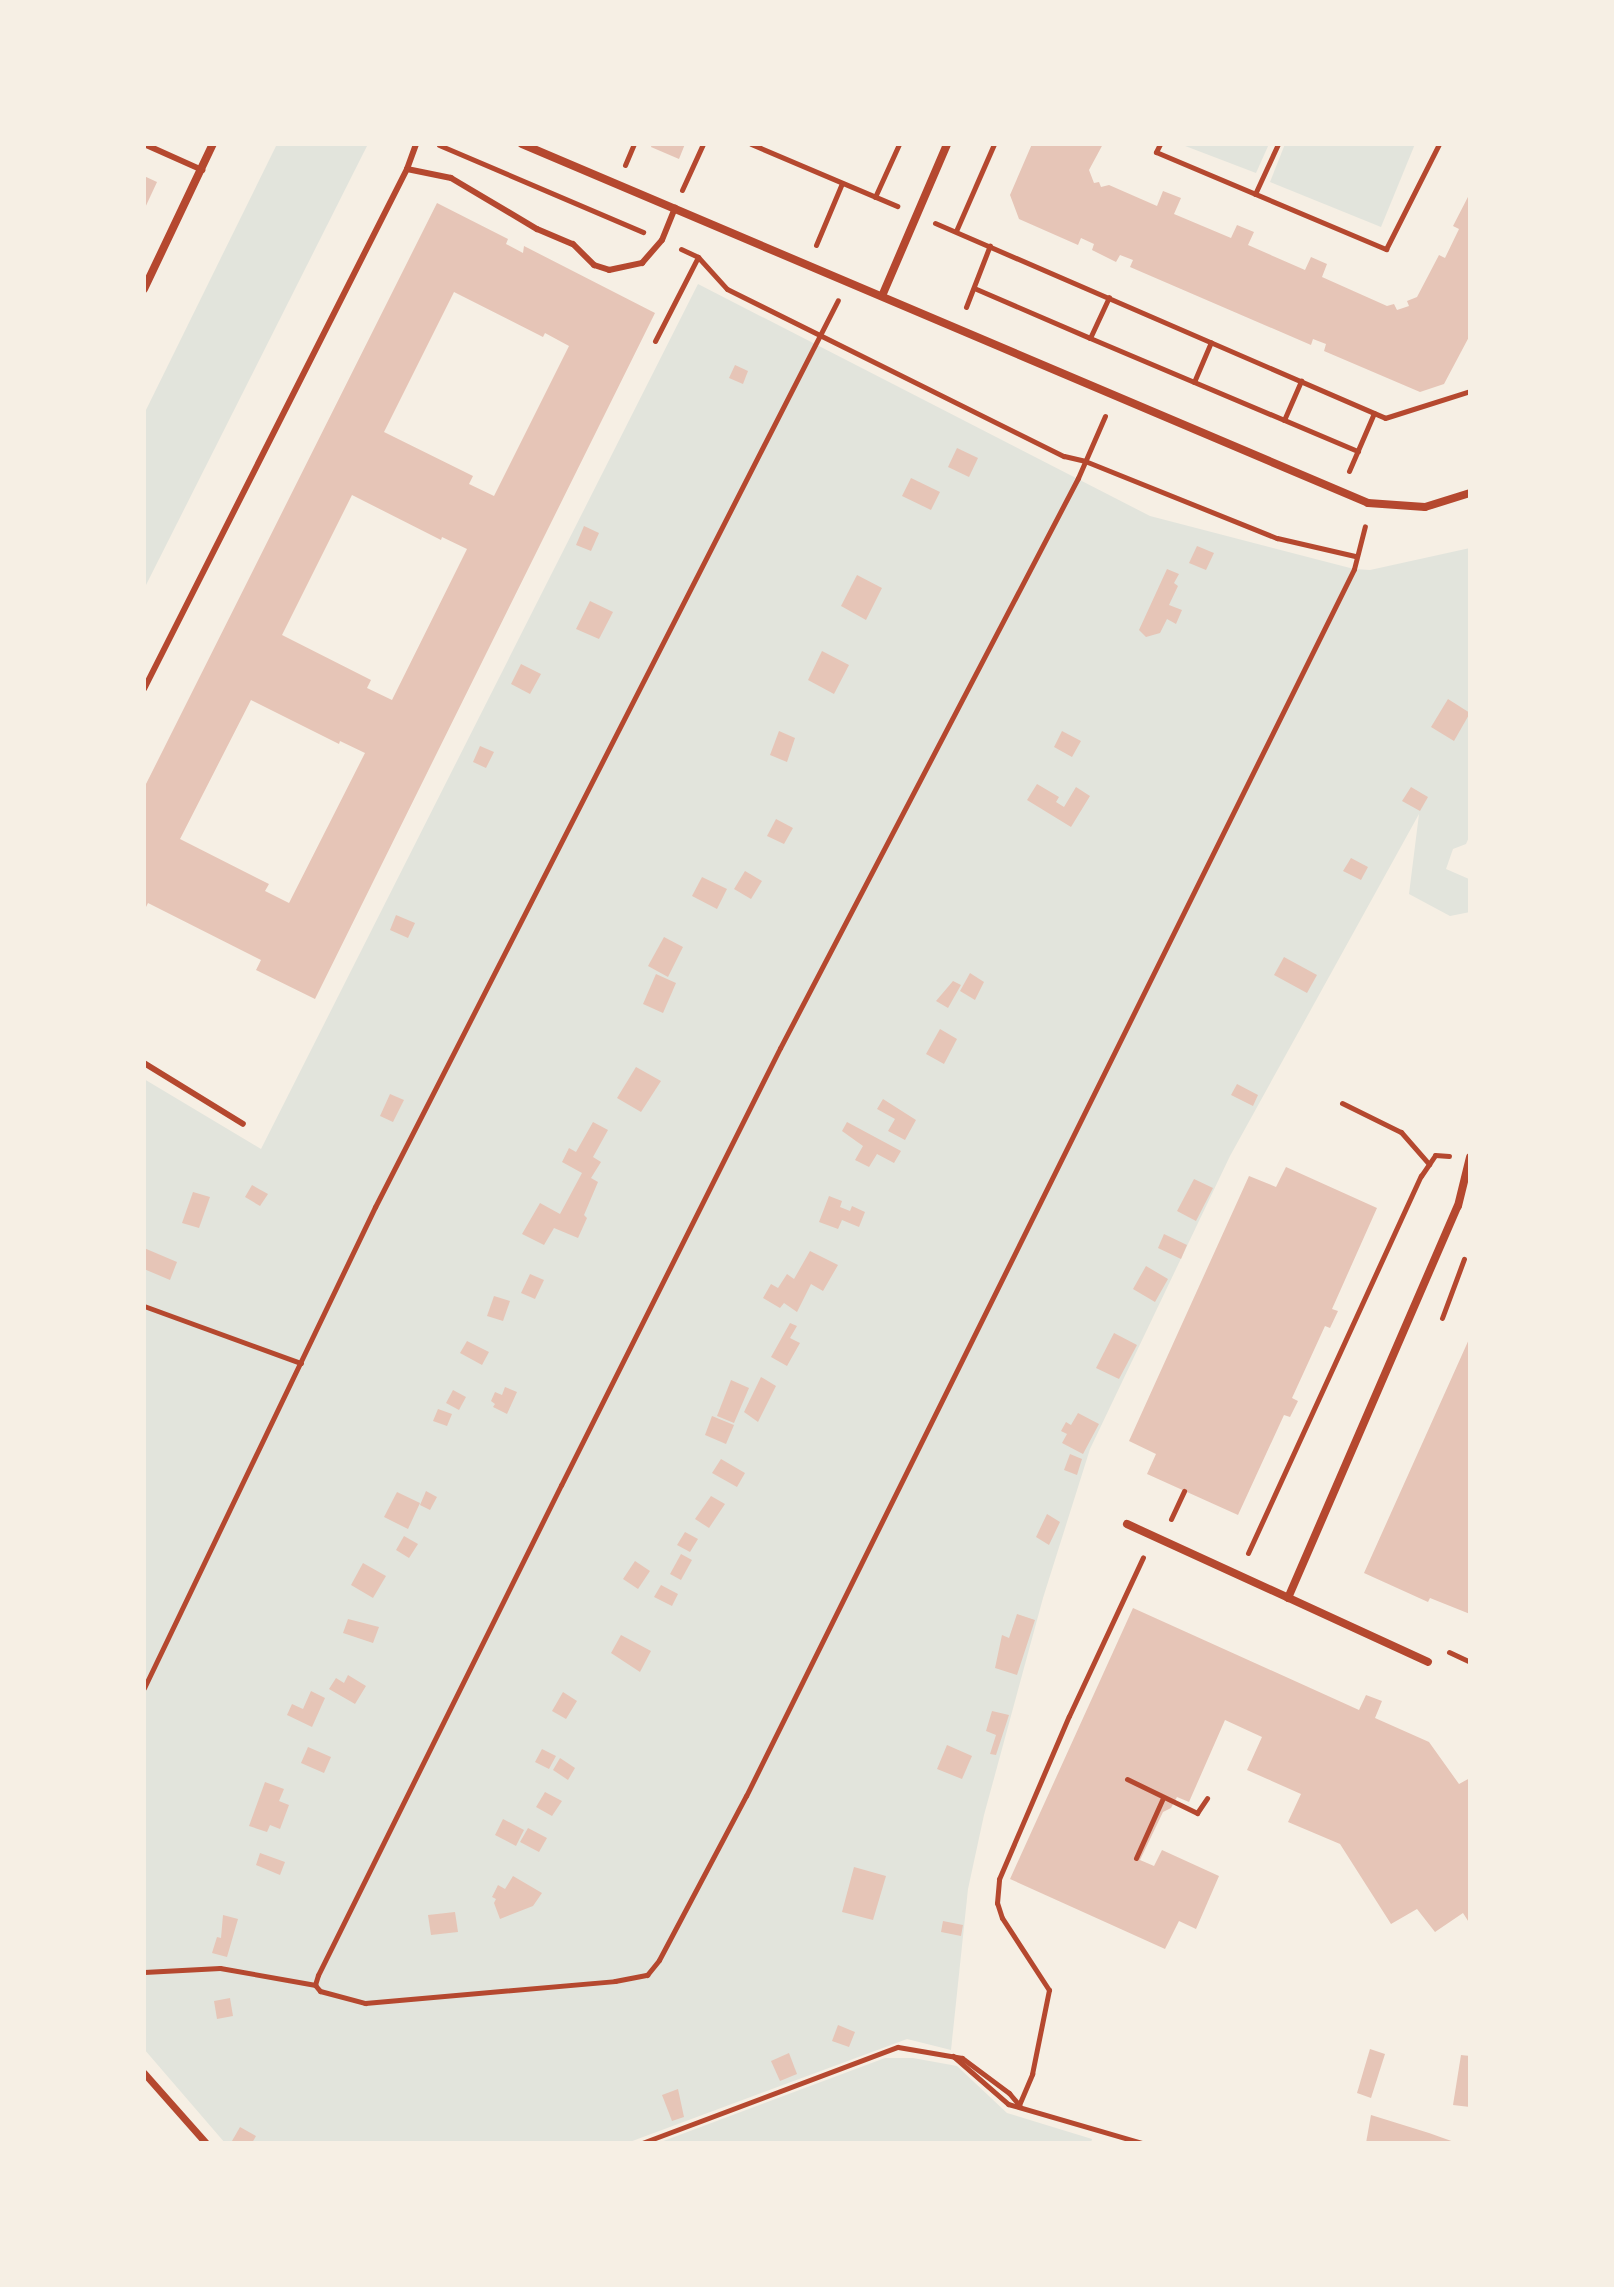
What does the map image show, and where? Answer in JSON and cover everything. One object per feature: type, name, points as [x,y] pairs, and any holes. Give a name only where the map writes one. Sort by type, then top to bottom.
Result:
[{"type":"street","points":[[144,289],[213,144]]},
{"type":"street","points":[[522,144],[1368,503],[1425,507],[1470,493]]},
{"type":"street","points":[[882,296],[947,144]]},
{"type":"street","points":[[1288,1598],[1458,1206],[1470,1158]]},
{"type":"street","points":[[1127,1524],[1428,1662]]},
{"type":"street","points":[[144,2073],[206,2143]]},
{"type":"lane","points":[[144,144],[202,170]]},
{"type":"lane","points":[[144,689],[407,169],[416,144]]},
{"type":"lane","points":[[407,169],[451,178],[537,229],[573,244],[594,265],[609,270],[642,263],[662,240],[675,208]]},
{"type":"lane","points":[[144,1063],[243,1124]]},
{"type":"path","points":[[437,144],[698,257],[727,289],[1064,456],[1085,461],[1277,538],[1355,556]]},
{"type":"path","points":[[675,208],[703,144]]},
{"type":"path","points":[[751,144],[1385,418],[1470,391]]},
{"type":"path","points":[[875,197],[899,144]]},
{"type":"path","points":[[956,231],[994,144]]},
{"type":"path","points":[[1160,144],[1156,152],[1386,249],[1436,145]]},
{"type":"path","points":[[1255,194],[1278,144]]},
{"type":"path","points":[[809,264],[842,183]]},
{"type":"path","points":[[958,329],[990,245]]},
{"type":"path","points":[[655,341],[698,257]]},
{"type":"path","points":[[144,1688],[301,1363],[550,862],[847,281]]},
{"type":"path","points":[[974,288],[1358,451]]},
{"type":"path","points":[[1090,338],[1109,297]]},
{"type":"path","points":[[1194,382],[1211,342]]},
{"type":"path","points":[[1284,420],[1301,381]]},
{"type":"path","points":[[315,1985],[780,1048],[1085,461],[1114,397]]},
{"type":"path","points":[[1341,491],[1374,413]]},
{"type":"path","points":[[144,1972],[220,1968],[315,1985],[332,1997],[365,2003],[615,1981],[647,1975],[659,1960],[753,1782],[1354,569],[1368,503]]},
{"type":"path","points":[[1342,1103],[1401,1132],[1429,1164]]},
{"type":"path","points":[[1238,1575],[1429,1164],[1435,1155],[1470,1158]]},
{"type":"path","points":[[1442,1318],[1469,1245]]},
{"type":"path","points":[[144,1306],[301,1363]]},
{"type":"path","points":[[1174,1511],[1184,1491]]},
{"type":"path","points":[[1019,2105],[1035,2074],[1049,1990],[1002,1918],[997,1903],[999,1879],[1099,1650],[1155,1536]]},
{"type":"path","points":[[1127,1779],[1197,1813],[1207,1798]]},
{"type":"path","points":[[1136,1858],[1163,1798]]},
{"type":"path","points":[[642,2143],[898,2047],[952,2055],[1008,2104],[1142,2143]]},
{"type":"path","points":[[1107,2143],[1110,2133]]},
{"type":"shaded area","points":[[277,144],[368,144],[144,589],[144,414]]},
{"type":"shaded area","points":[[1180,144],[1269,144],[1256,173]]},
{"type":"shaded area","points":[[1285,144],[1415,144],[1381,227],[1270,182]]},
{"type":"shaded area","points":[[698,284],[1150,516],[1354,569],[1370,570],[1470,548],[1470,835],[1466,844],[1453,849],[1446,869],[1469,879],[1470,912],[1450,916],[1409,894],[1419,814],[1230,1156],[1090,1449],[1043,1598],[984,1815],[968,1889],[951,2050],[907,2039],[627,2143],[225,2143],[144,2049],[144,1079],[261,1149]]},
{"type":"shaded area","points":[[885,2058],[913,2058],[957,2066],[1007,2113],[1092,2139],[1091,2143],[658,2143]]},
{"type":"building","points":[[652,144],[685,144],[679,159],[651,147]]},
{"type":"building","points":[[1032,144],[1103,144],[1089,170],[1094,183],[1099,182],[1101,187],[1109,185],[1157,206],[1163,191],[1181,198],[1174,214],[1231,238],[1237,225],[1254,232],[1248,245],[1305,270],[1311,257],[1327,264],[1322,277],[1387,306],[1394,304],[1397,310],[1409,306],[1407,301],[1417,297],[1439,255],[1445,258],[1459,229],[1453,226],[1470,193],[1470,335],[1444,384],[1420,392],[1324,351],[1326,344],[1313,339],[1311,345],[1130,267],[1133,260],[1120,255],[1116,262],[1092,250],[1094,244],[1081,238],[1078,245],[1019,219],[1010,195]]},
{"type":"building","points":[[144,176],[157,182],[144,210]]},
{"type":"building","points":[[437,203],[508,239],[506,244],[523,253],[524,246],[655,313],[315,999],[256,970],[261,960],[148,903],[144,911],[144,788]],"holes":[[[454,292],[543,337],[545,333],[569,346],[494,496],[469,484],[473,476],[384,432]],[[352,495],[441,540],[442,537],[467,549],[392,700],[367,688],[371,680],[282,635]],[[251,700],[339,744],[340,741],[365,753],[289,903],[265,891],[269,884],[180,839]]]},
{"type":"building","points":[[735,365],[748,371],[743,384],[729,378]]},
{"type":"building","points":[[957,448],[978,458],[969,477],[948,467]]},
{"type":"building","points":[[911,478],[940,492],[931,510],[902,496]]},
{"type":"building","points":[[584,526],[599,533],[591,551],[576,545]]},
{"type":"building","points":[[1197,546],[1214,553],[1206,570],[1189,563]]},
{"type":"building","points":[[1167,569],[1179,574],[1174,583],[1178,586],[1169,605],[1182,610],[1176,624],[1167,619],[1160,633],[1146,637],[1139,630]]},
{"type":"building","points":[[857,575],[882,588],[866,620],[841,606]]},
{"type":"building","points":[[590,601],[613,612],[599,639],[576,629]]},
{"type":"building","points":[[822,651],[849,665],[834,694],[808,680]]},
{"type":"building","points":[[521,664],[541,674],[530,694],[511,684]]},
{"type":"building","points":[[1448,699],[1470,713],[1454,741],[1431,727]]},
{"type":"building","points":[[779,731],[795,738],[787,762],[770,755]]},
{"type":"building","points":[[1062,731],[1081,741],[1072,757],[1054,747]]},
{"type":"building","points":[[480,746],[494,752],[486,768],[473,762]]},
{"type":"building","points":[[1037,784],[1059,797],[1056,802],[1064,807],[1076,787],[1090,796],[1071,827],[1027,800]]},
{"type":"building","points":[[1411,787],[1428,797],[1420,811],[1402,801]]},
{"type":"building","points":[[776,819],[793,828],[784,844],[767,836]]},
{"type":"building","points":[[1351,858],[1368,867],[1361,880],[1343,871]]},
{"type":"building","points":[[745,871],[762,881],[751,899],[734,889]]},
{"type":"building","points":[[702,877],[727,889],[717,909],[692,896]]},
{"type":"building","points":[[396,915],[415,923],[408,938],[390,930]]},
{"type":"building","points":[[664,937],[683,947],[668,977],[648,966]]},
{"type":"building","points":[[1284,957],[1317,975],[1307,993],[1274,975]]},
{"type":"building","points":[[970,973],[984,982],[975,1000],[960,991]]},
{"type":"building","points":[[656,974],[676,983],[663,1013],[643,1004]]},
{"type":"building","points":[[953,981],[961,985],[948,1008],[936,1001]]},
{"type":"building","points":[[940,1029],[957,1039],[944,1064],[926,1054]]},
{"type":"building","points":[[636,1067],[661,1081],[641,1112],[617,1098]]},
{"type":"building","points":[[1237,1084],[1258,1095],[1253,1106],[1231,1095]]},
{"type":"building","points":[[390,1094],[404,1100],[393,1122],[380,1116]]},
{"type":"building","points":[[883,1099],[916,1120],[905,1140],[888,1131],[895,1119],[877,1109]]},
{"type":"building","points":[[593,1122],[608,1130],[593,1157],[601,1162],[591,1178],[598,1182],[578,1238],[554,1228],[544,1245],[522,1234],[540,1203],[560,1214],[582,1173],[562,1162],[569,1148],[576,1152]]},
{"type":"building","points":[[847,1122],[901,1151],[894,1163],[877,1154],[869,1167],[855,1160],[863,1146],[842,1131]]},
{"type":"building","points":[[1286,1167],[1377,1208],[1332,1309],[1338,1311],[1330,1328],[1325,1326],[1292,1398],[1298,1401],[1290,1417],[1284,1415],[1238,1515],[1147,1474],[1156,1454],[1129,1441],[1249,1176],[1276,1187]]},
{"type":"building","points":[[1194,1179],[1213,1188],[1196,1221],[1177,1211]]},
{"type":"building","points":[[252,1185],[268,1194],[260,1206],[245,1197]]},
{"type":"building","points":[[193,1192],[210,1197],[199,1228],[182,1223]]},
{"type":"building","points":[[829,1196],[842,1201],[840,1207],[850,1211],[852,1206],[865,1212],[859,1227],[842,1220],[838,1229],[819,1222]]},
{"type":"building","points":[[1164,1234],[1187,1245],[1181,1259],[1158,1248]]},
{"type":"building","points":[[144,1248],[177,1262],[170,1280],[144,1269]]},
{"type":"building","points":[[810,1251],[838,1265],[823,1291],[811,1284],[797,1312],[784,1303],[780,1308],[763,1298],[771,1284],[778,1288],[787,1274],[794,1279]]},
{"type":"building","points":[[1146,1266],[1168,1279],[1155,1302],[1133,1289]]},
{"type":"building","points":[[530,1274],[544,1280],[535,1299],[521,1293]]},
{"type":"building","points":[[494,1296],[510,1301],[503,1321],[487,1316]]},
{"type":"building","points":[[790,1323],[797,1326],[790,1338],[800,1343],[787,1366],[771,1357]]},
{"type":"building","points":[[1114,1333],[1137,1345],[1119,1379],[1096,1368]]},
{"type":"building","points":[[1470,1337],[1470,1614],[1430,1598],[1428,1602],[1364,1573]]},
{"type":"building","points":[[467,1341],[489,1352],[482,1365],[460,1353]]},
{"type":"building","points":[[761,1377],[776,1386],[758,1422],[744,1412]]},
{"type":"building","points":[[731,1380],[749,1388],[734,1423],[717,1416]]},
{"type":"building","points":[[505,1387],[517,1392],[507,1414],[493,1407],[495,1404],[491,1401],[495,1392],[502,1395]]},
{"type":"building","points":[[453,1390],[466,1397],[459,1410],[446,1403]]},
{"type":"building","points":[[438,1409],[452,1414],[447,1426],[433,1421]]},
{"type":"building","points":[[1078,1413],[1099,1424],[1083,1454],[1062,1443],[1067,1434],[1061,1431],[1066,1422],[1071,1425]]},
{"type":"building","points":[[712,1416],[734,1425],[726,1444],[705,1435]]},
{"type":"building","points":[[1070,1454],[1082,1459],[1077,1475],[1064,1470]]},
{"type":"building","points":[[721,1459],[745,1473],[737,1487],[712,1473]]},
{"type":"building","points":[[426,1491],[437,1497],[430,1510],[420,1505]]},
{"type":"building","points":[[397,1492],[420,1503],[408,1529],[384,1517]]},
{"type":"building","points":[[711,1496],[725,1504],[709,1528],[695,1519]]},
{"type":"building","points":[[1047,1514],[1060,1522],[1049,1545],[1036,1537]]},
{"type":"building","points":[[685,1532],[698,1539],[690,1552],[677,1545]]},
{"type":"building","points":[[404,1536],[418,1544],[409,1558],[396,1550]]},
{"type":"building","points":[[681,1554],[692,1560],[681,1580],[670,1574]]},
{"type":"building","points":[[635,1561],[650,1571],[638,1589],[623,1579]]},
{"type":"building","points":[[363,1563],[386,1576],[373,1598],[351,1585]]},
{"type":"building","points":[[661,1585],[678,1594],[672,1606],[654,1597]]},
{"type":"building","points":[[1133,1608],[1359,1710],[1366,1695],[1382,1701],[1375,1718],[1429,1742],[1459,1784],[1470,1778],[1470,1924],[1463,1913],[1435,1932],[1417,1909],[1391,1924],[1340,1844],[1288,1822],[1301,1794],[1247,1770],[1262,1737],[1225,1720],[1189,1802],[1177,1797],[1171,1808],[1163,1812],[1140,1860],[1154,1866],[1162,1850],[1219,1876],[1196,1929],[1179,1921],[1165,1949],[1010,1879]]},
{"type":"building","points":[[1017,1614],[1035,1620],[1017,1675],[995,1668],[1002,1635],[1009,1638]]},
{"type":"building","points":[[348,1619],[379,1627],[373,1643],[343,1633]]},
{"type":"building","points":[[621,1635],[651,1651],[640,1672],[611,1653]]},
{"type":"building","points":[[348,1675],[366,1686],[355,1704],[329,1689],[336,1678],[344,1683]]},
{"type":"building","points":[[311,1691],[325,1698],[312,1727],[287,1715],[292,1704],[303,1709]]},
{"type":"building","points":[[563,1692],[577,1701],[566,1719],[552,1711]]},
{"type":"building","points":[[992,1711],[1009,1715],[996,1755],[990,1754],[996,1735],[986,1731]]},
{"type":"building","points":[[947,1745],[972,1756],[962,1779],[937,1769]]},
{"type":"building","points":[[308,1747],[331,1757],[324,1773],[301,1763]]},
{"type":"building","points":[[542,1749],[556,1756],[549,1769],[535,1762]]},
{"type":"building","points":[[560,1758],[575,1768],[568,1780],[553,1770]]},
{"type":"building","points":[[265,1782],[284,1789],[279,1801],[289,1805],[280,1829],[270,1825],[267,1832],[249,1826]]},
{"type":"building","points":[[545,1792],[562,1801],[552,1816],[536,1807]]},
{"type":"building","points":[[503,1819],[524,1830],[516,1846],[495,1835]]},
{"type":"building","points":[[528,1828],[547,1838],[539,1852],[520,1842]]},
{"type":"building","points":[[260,1853],[285,1862],[280,1875],[256,1865]]},
{"type":"building","points":[[854,1867],[886,1876],[873,1920],[842,1912]]},
{"type":"building","points":[[513,1876],[542,1893],[533,1906],[500,1919],[494,1903],[496,1899],[492,1897],[498,1885],[505,1889]]},
{"type":"building","points":[[455,1912],[458,1932],[431,1935],[428,1915]]},
{"type":"building","points":[[223,1915],[238,1919],[227,1957],[212,1953],[217,1937],[221,1938]]},
{"type":"building","points":[[943,1921],[963,1925],[961,1936],[941,1932]]},
{"type":"building","points":[[230,1998],[233,2016],[217,2019],[214,2001]]},
{"type":"building","points":[[838,2025],[855,2032],[849,2047],[832,2041]]},
{"type":"building","points":[[1370,2049],[1385,2054],[1371,2098],[1357,2093]]},
{"type":"building","points":[[789,2053],[797,2074],[780,2081],[771,2061]]},
{"type":"building","points":[[1461,2055],[1470,2056],[1470,2107],[1453,2105]]},
{"type":"building","points":[[678,2089],[684,2117],[672,2121],[662,2095]]},
{"type":"building","points":[[1371,2115],[1429,2133],[1457,2143],[1366,2143]]},
{"type":"building","points":[[240,2127],[256,2136],[252,2143],[232,2141]]}]
